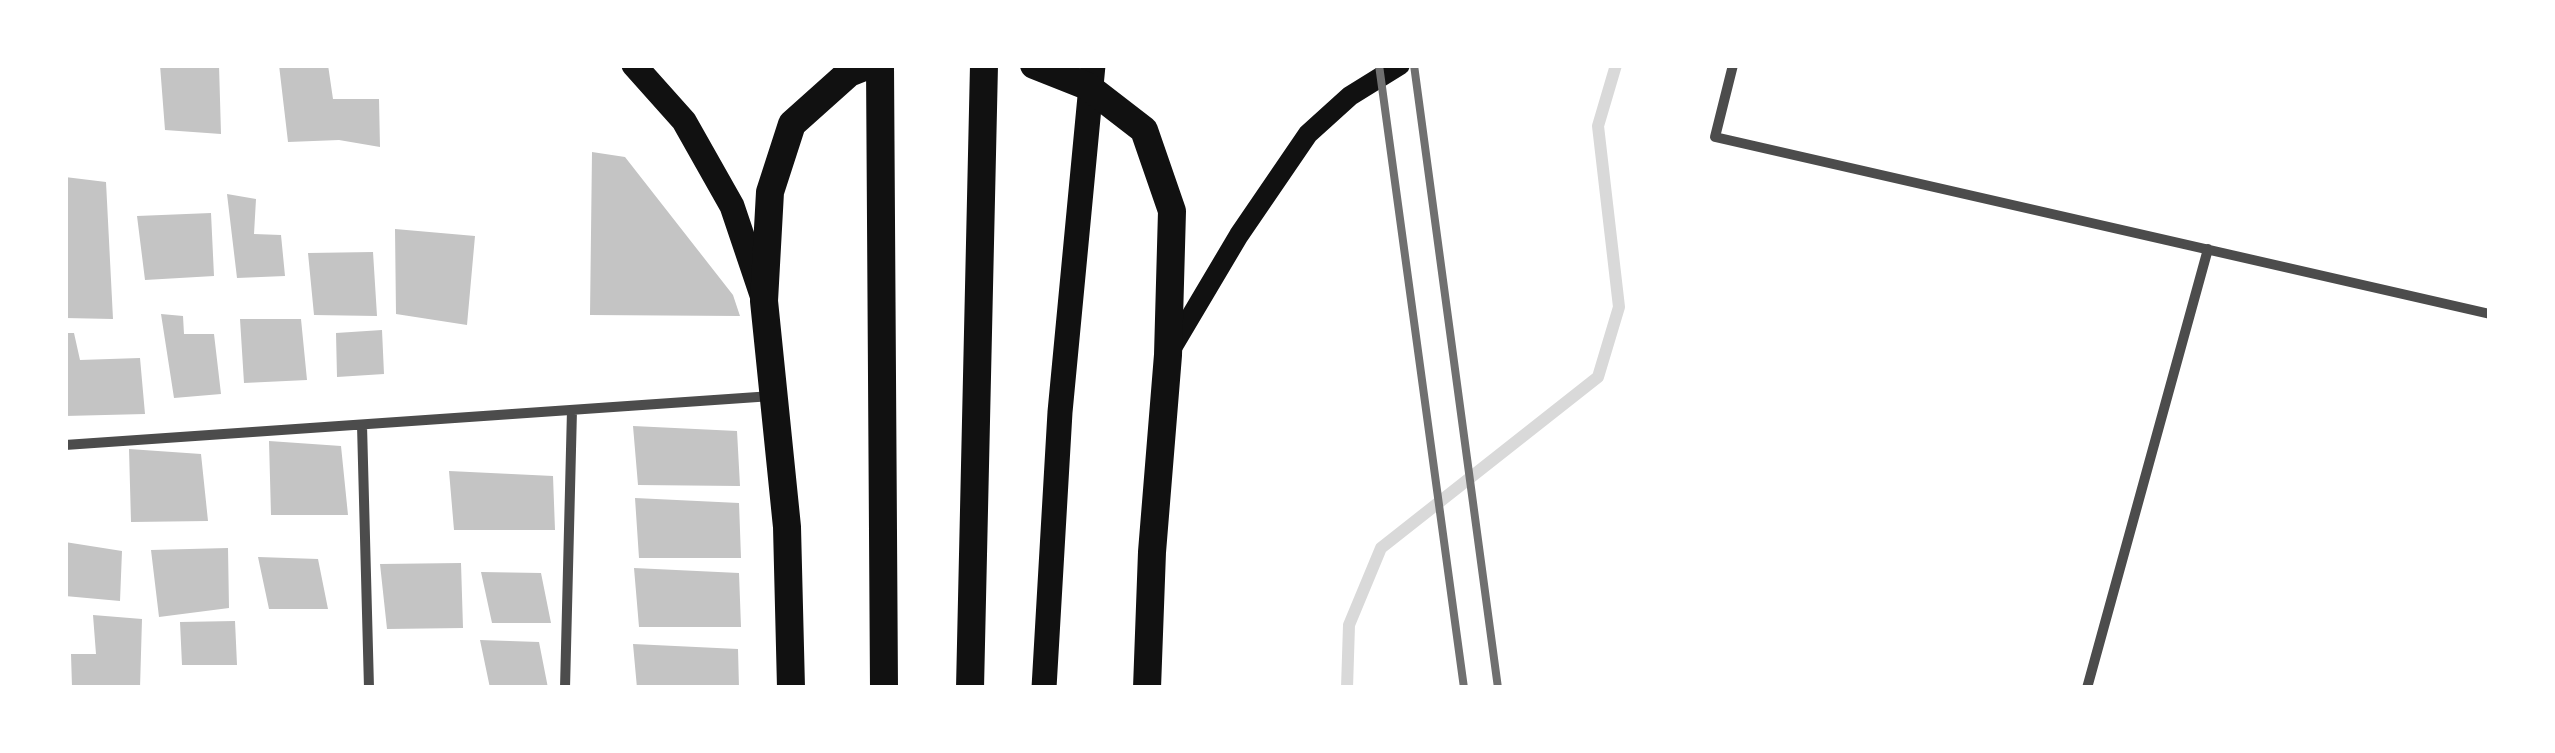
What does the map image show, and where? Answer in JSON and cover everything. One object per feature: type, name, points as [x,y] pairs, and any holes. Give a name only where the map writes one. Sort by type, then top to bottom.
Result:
[{"type":"highway","points":[[791,688],[787,527],[764,301],[770,192],[792,124],[849,72],[869,65]]},
{"type":"highway","points":[[880,65],[884,688]]},
{"type":"highway","points":[[970,688],[984,65]]},
{"type":"highway","points":[[1034,65],[1087,86],[1144,130],[1172,211],[1168,355],[1152,552],[1148,688]]},
{"type":"main road","points":[[634,65],[684,121],[732,206],[764,301]]},
{"type":"main road","points":[[1044,688],[1060,412],[1093,65]]},
{"type":"main road","points":[[1168,355],[1239,235],[1308,134],[1350,96],[1400,65]]},
{"type":"street","points":[[1733,65],[1715,137],[2490,314]]},
{"type":"street","points":[[2087,688],[2208,249]]},
{"type":"street","points":[[65,445],[774,396]]},
{"type":"street","points":[[565,688],[572,410]]},
{"type":"street","points":[[362,425],[369,688]]},
{"type":"building","points":[[160,65],[219,65],[221,134],[165,130]]},
{"type":"building","points":[[279,65],[328,65],[333,99],[379,99],[380,147],[339,140],[288,142]]},
{"type":"building","points":[[592,152],[625,157],[733,295],[740,316],[590,315]]},
{"type":"building","points":[[65,177],[106,182],[113,319],[65,318]]},
{"type":"building","points":[[227,194],[256,199],[254,234],[281,235],[285,276],[237,278]]},
{"type":"building","points":[[211,213],[214,276],[145,280],[137,216]]},
{"type":"building","points":[[395,229],[475,236],[467,325],[396,314]]},
{"type":"building","points":[[373,252],[377,316],[314,315],[308,253]]},
{"type":"building","points":[[161,314],[183,316],[184,334],[214,334],[221,394],[174,398]]},
{"type":"building","points":[[240,319],[301,319],[307,380],[244,383]]},
{"type":"building","points":[[382,330],[384,374],[337,377],[336,333]]},
{"type":"building","points":[[65,333],[74,333],[80,360],[140,358],[145,414],[65,416]]},
{"type":"building","points":[[633,426],[737,431],[740,486],[638,485]]},
{"type":"building","points":[[269,441],[341,446],[348,515],[271,515]]},
{"type":"building","points":[[129,449],[201,454],[208,521],[131,522]]},
{"type":"building","points":[[449,471],[553,476],[555,530],[454,530]]},
{"type":"building","points":[[635,498],[739,503],[741,558],[639,558]]},
{"type":"building","points":[[65,542],[122,551],[120,601],[65,596]]},
{"type":"building","points":[[228,548],[229,608],[159,617],[151,550]]},
{"type":"building","points":[[258,557],[318,559],[328,609],[269,609]]},
{"type":"building","points":[[461,563],[463,628],[387,629],[380,564]]},
{"type":"building","points":[[634,568],[739,573],[741,627],[639,627]]},
{"type":"building","points":[[481,572],[541,573],[551,623],[492,623]]},
{"type":"building","points":[[93,615],[142,619],[140,688],[72,687],[71,654],[96,654]]},
{"type":"building","points":[[235,621],[237,665],[182,665],[180,622]]},
{"type":"building","points":[[480,640],[539,642],[548,688],[490,688]]},
{"type":"building","points":[[633,644],[738,649],[739,688],[637,688]]},
{"type":"waterway","points":[[1347,688],[1349,625],[1381,548],[1598,377],[1619,307],[1598,126],[1616,65]]},
{"type":"railway","points":[[1379,65],[1464,688]]},
{"type":"railway","points":[[1414,65],[1498,688]]}]
